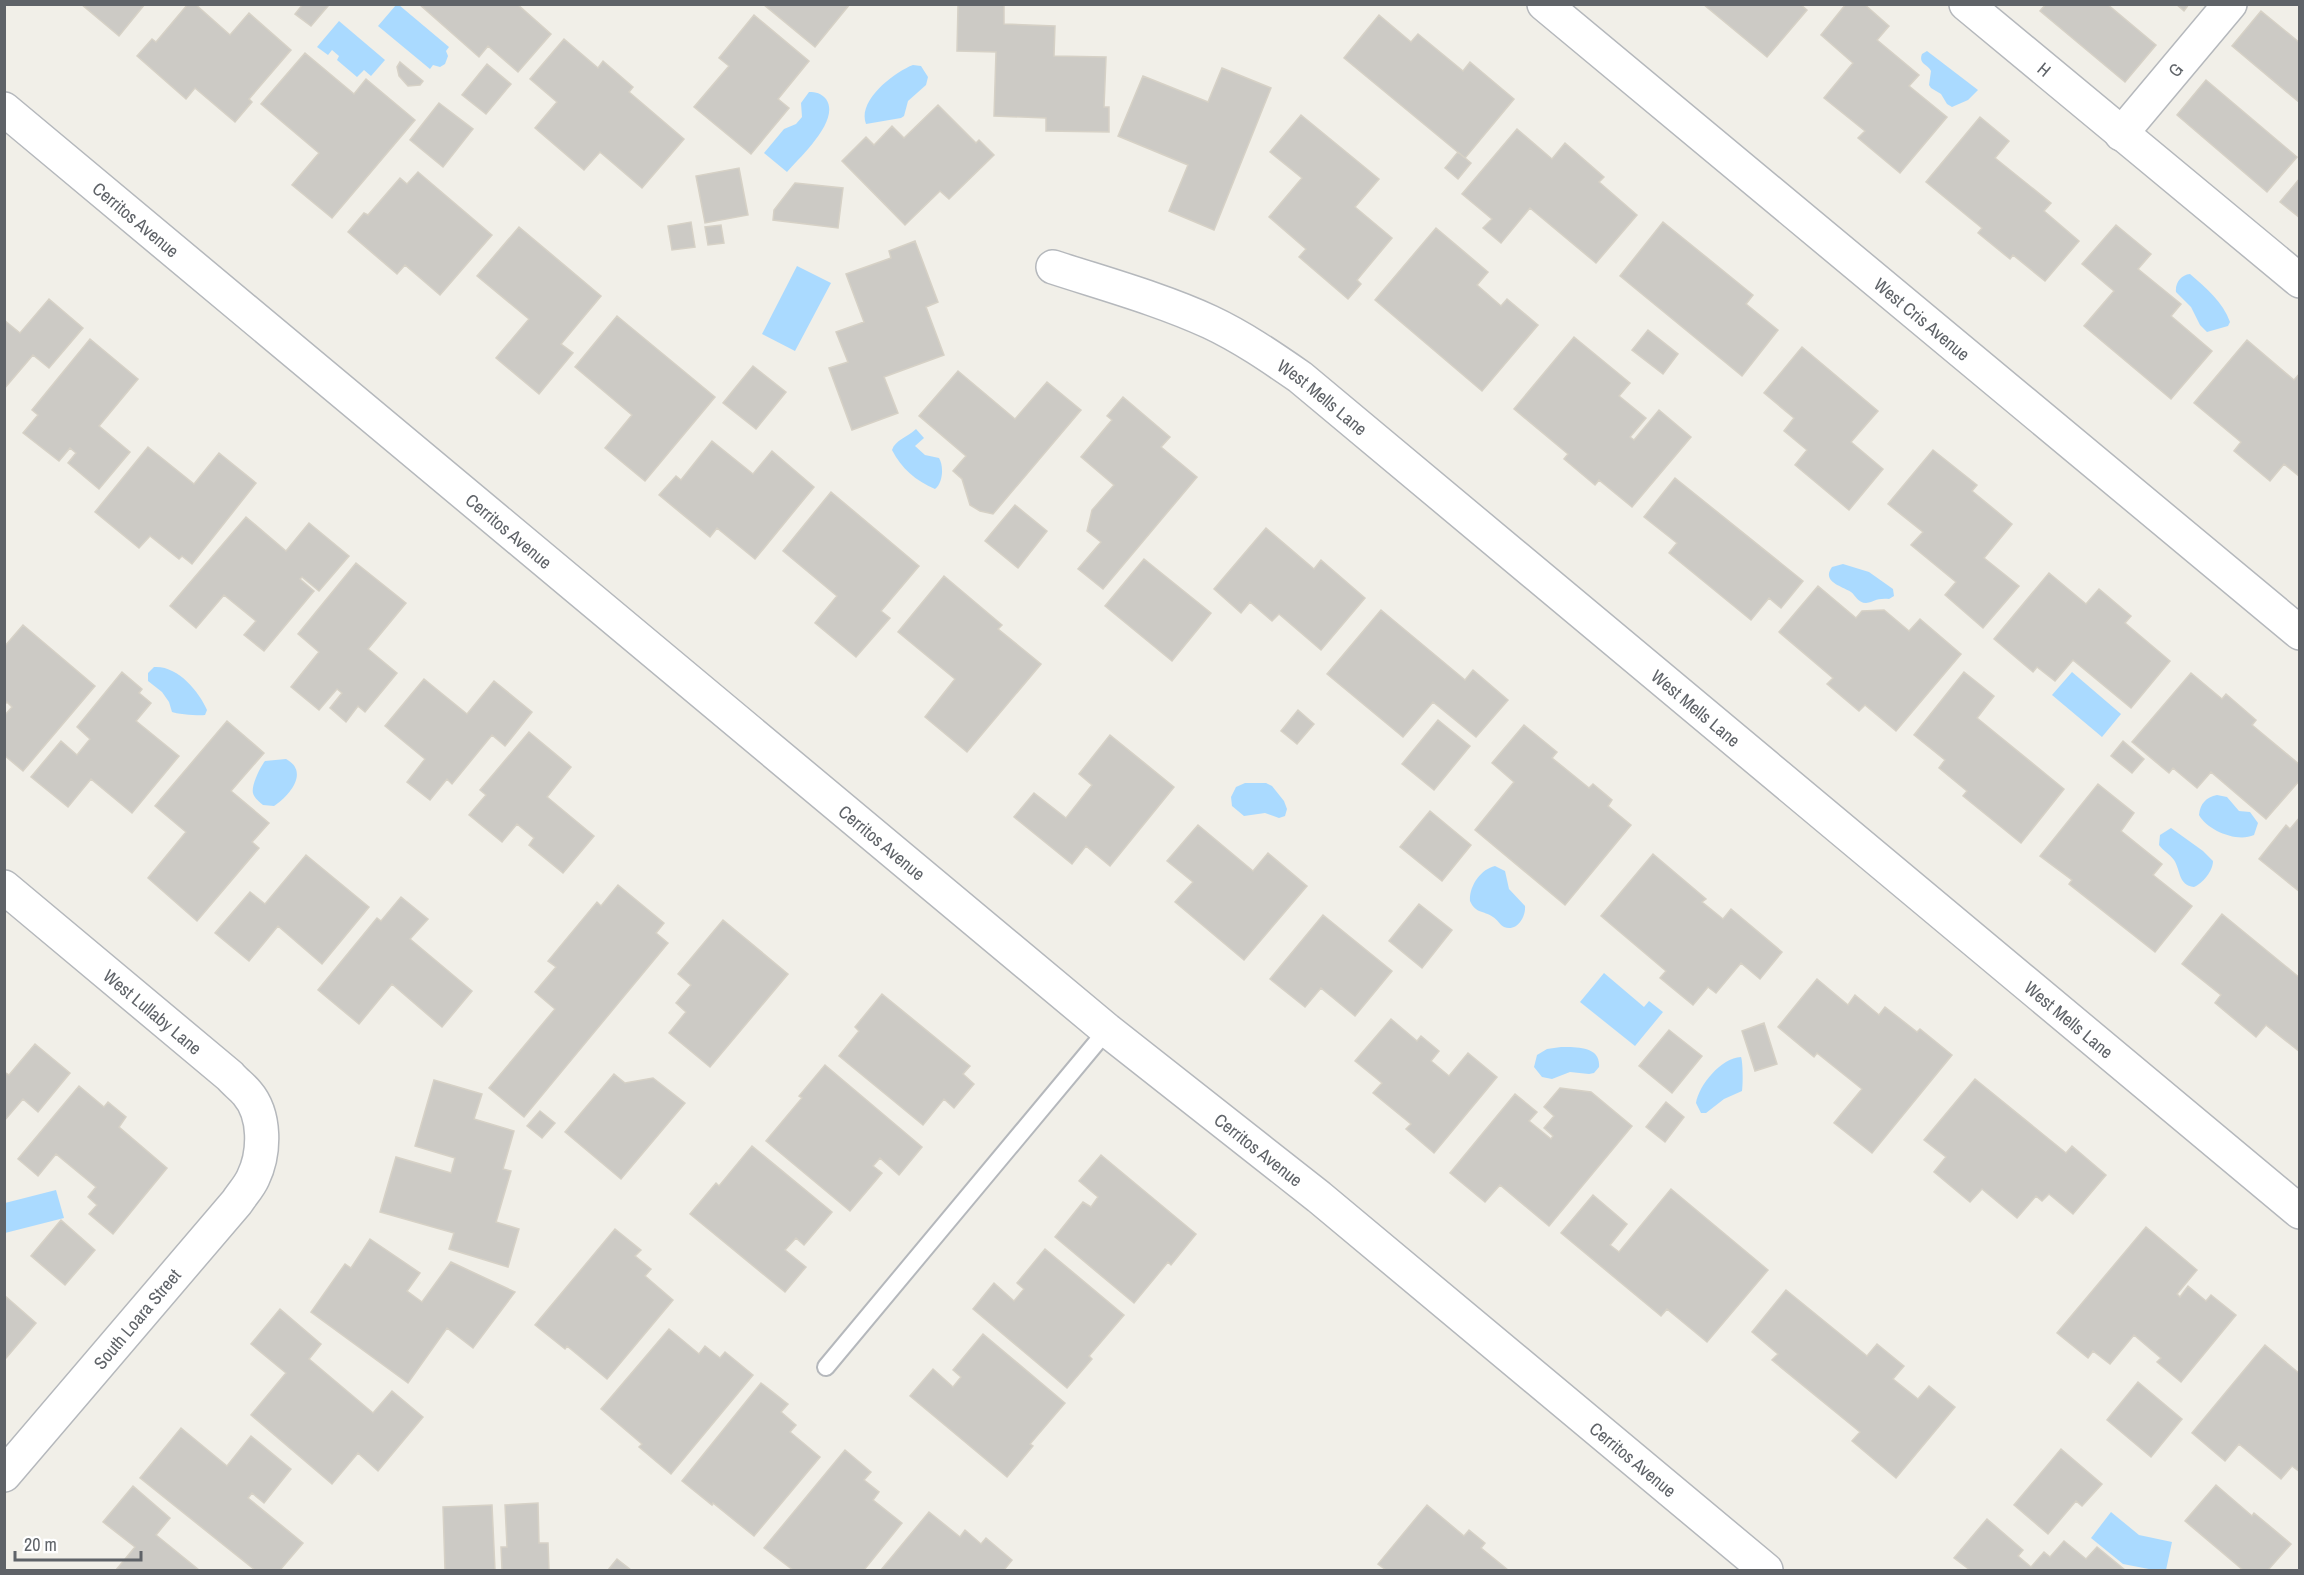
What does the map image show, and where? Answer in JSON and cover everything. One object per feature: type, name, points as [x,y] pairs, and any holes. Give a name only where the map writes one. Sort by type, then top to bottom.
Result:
[{"type":"street","name":"West Cris Avenue","points":[[1544,4],[2300,633]]},
{"type":"street","name":"H","points":[[1966,4],[2300,282]]},
{"type":"street","name":"G","points":[[2121,134],[2230,4]]},
{"type":"street","name":"Cerritos Avenue","points":[[4,109],[1107,1030],[1319,1197],[1766,1570]]},
{"type":"street","name":"West Mells Lane","points":[[1053,267],[1153,300],[1209,322],[1256,347],[1300,377],[2300,1212]]},
{"type":"street","name":"West Lullaby Lane","points":[[4,887],[230,1076],[248,1094],[258,1113],[261,1134],[260,1156]]},
{"type":"street","name":"South Loara Street","points":[[4,1475],[237,1202],[252,1179],[260,1156]]},
{"type":"lane","points":[[826,1367],[1107,1030]]},
{"type":"water","points":[[396,5],[399,5],[449,47],[446,51],[448,56],[445,64],[440,67],[433,65],[430,69],[378,26]]},
{"type":"water","points":[[339,21],[385,60],[371,76],[364,70],[357,77],[337,60],[339,56],[332,50],[328,55],[317,47]]},
{"type":"water","points":[[1927,51],[1978,90],[1968,100],[1952,107],[1947,104],[1941,94],[1929,85],[1931,71],[1921,60],[1922,54]]},
{"type":"water","points":[[913,65],[921,66],[928,77],[926,85],[908,101],[904,116],[866,124],[867,106],[879,88],[896,74]]},
{"type":"water","points":[[809,92],[818,93],[826,99],[829,108],[828,117],[817,138],[787,172],[764,153],[784,129],[796,124],[802,117],[801,103]]},
{"type":"water","points":[[797,266],[831,283],[795,351],[762,334]]},
{"type":"water","points":[[2190,274],[2218,302],[2230,322],[2228,326],[2207,332],[2200,325],[2191,307],[2176,292],[2179,280]]},
{"type":"water","points":[[916,429],[924,438],[915,446],[925,455],[939,458],[941,461],[941,479],[935,489],[910,473],[892,450],[899,441]]},
{"type":"water","points":[[1843,564],[1869,572],[1893,589],[1894,596],[1889,599],[1861,602],[1851,592],[1834,583],[1829,576],[1832,567]]},
{"type":"water","points":[[154,667],[171,670],[186,681],[199,695],[207,710],[205,715],[172,712],[162,692],[148,681],[148,673]]},
{"type":"water","points":[[2072,672],[2121,714],[2102,737],[2052,695]]},
{"type":"water","points":[[286,759],[293,764],[296,770],[295,784],[274,806],[263,805],[253,793],[258,772],[265,761]]},
{"type":"water","points":[[1245,783],[1266,783],[1272,786],[1284,801],[1287,809],[1285,816],[1279,818],[1265,813],[1244,816],[1232,806],[1231,797],[1236,787]]},
{"type":"water","points":[[2217,795],[2227,797],[2239,811],[2250,812],[2258,823],[2254,835],[2239,837],[2223,834],[2203,820],[2199,815],[2202,804],[2210,797]]},
{"type":"water","points":[[2171,828],[2213,861],[2207,876],[2194,887],[2182,880],[2174,860],[2159,845],[2160,835]]},
{"type":"water","points":[[1495,866],[1505,871],[1509,889],[1525,906],[1522,919],[1513,927],[1504,927],[1494,918],[1477,910],[1470,901],[1470,895],[1477,879],[1485,871]]},
{"type":"water","points":[[1604,973],[1644,1007],[1649,1001],[1663,1012],[1635,1046],[1580,1002]]},
{"type":"water","points":[[1561,1047],[1592,1051],[1599,1060],[1599,1067],[1594,1073],[1589,1074],[1570,1072],[1552,1079],[1542,1077],[1534,1067],[1537,1055],[1547,1049]]},
{"type":"water","points":[[1741,1057],[1742,1091],[1724,1099],[1706,1113],[1701,1113],[1696,1103],[1706,1081],[1726,1062]]},
{"type":"water","points":[[56,1190],[64,1218],[5,1233],[5,1203]]},
{"type":"water","points":[[2111,1512],[2139,1535],[2172,1542],[2166,1570],[2123,1564],[2091,1538]]},
{"type":"building","points":[[81,4],[145,4],[119,36]]},
{"type":"building","points":[[188,4],[195,4],[230,35],[249,13],[291,50],[249,99],[252,102],[235,122],[195,88],[186,99],[137,56],[152,39],[156,42]]},
{"type":"building","points":[[303,4],[326,4],[328,6],[311,26],[295,14]]},
{"type":"building","points":[[419,4],[517,4],[551,34],[518,72],[488,46],[479,57]]},
{"type":"building","points":[[763,4],[850,4],[815,47]]},
{"type":"building","points":[[1703,4],[1800,4],[1807,10],[1767,57]]},
{"type":"building","points":[[1846,4],[1864,4],[1889,26],[1877,40],[1919,75],[1909,86],[1947,117],[1900,173],[1858,138],[1865,131],[1824,98],[1853,63],[1821,35]]},
{"type":"building","points":[[2046,4],[2107,4],[2156,45],[2125,82],[2040,11]]},
{"type":"building","points":[[2176,4],[2189,4],[2184,11]]},
{"type":"building","points":[[958,5],[1004,5],[1004,24],[1055,26],[1054,56],[1106,57],[1104,107],[1109,107],[1109,132],[1046,131],[1046,118],[994,116],[996,52],[957,51]]},
{"type":"building","points":[[2261,11],[2300,43],[2300,103],[2232,46]]},
{"type":"building","points":[[754,15],[809,61],[778,99],[789,108],[751,154],[694,107],[729,66],[719,58]]},
{"type":"building","points":[[1379,15],[1411,42],[1418,34],[1463,71],[1470,62],[1514,99],[1465,158],[1344,58]]},
{"type":"building","points":[[564,39],[598,68],[603,61],[633,87],[629,92],[684,139],[642,188],[600,152],[584,170],[535,128],[557,102],[530,79]]},
{"type":"building","points":[[305,53],[354,94],[366,79],[415,120],[332,218],[292,185],[319,153],[261,104]]},
{"type":"building","points":[[400,62],[423,81],[420,85],[408,86],[399,76],[397,67]]},
{"type":"building","points":[[487,64],[511,84],[486,114],[462,95]]},
{"type":"building","points":[[1222,68],[1271,88],[1214,230],[1169,211],[1188,165],[1118,136],[1143,76],[1208,102]]},
{"type":"building","points":[[2206,80],[2297,157],[2267,192],[2177,115]]},
{"type":"building","points":[[439,103],[473,129],[443,167],[410,140]]},
{"type":"building","points":[[938,105],[976,143],[979,140],[994,155],[949,199],[940,191],[905,225],[842,161],[866,137],[874,145],[892,126],[904,138]]},
{"type":"building","points":[[1301,115],[1379,179],[1355,207],[1392,238],[1357,280],[1361,284],[1348,299],[1299,257],[1306,249],[1269,217],[1302,178],[1270,152]]},
{"type":"building","points":[[1980,117],[2009,141],[1995,158],[2051,203],[2044,211],[2079,241],[2045,281],[2013,255],[2010,259],[1978,233],[1982,228],[1926,182]]},
{"type":"building","points":[[1517,129],[1552,159],[1565,143],[1604,177],[1599,182],[1637,215],[1596,263],[1530,208],[1501,243],[1483,228],[1492,219],[1462,194]]},
{"type":"building","points":[[1458,152],[1471,163],[1458,179],[1445,168]]},
{"type":"building","points":[[739,168],[748,215],[705,223],[696,176]]},
{"type":"building","points":[[418,172],[492,235],[440,295],[405,265],[397,274],[348,232],[364,213],[368,215],[400,178],[407,184]]},
{"type":"building","points":[[2300,178],[2300,218],[2280,202]]},
{"type":"building","points":[[795,183],[843,188],[838,228],[773,220],[774,210]]},
{"type":"building","points":[[691,222],[695,247],[672,250],[668,226]]},
{"type":"building","points":[[1663,222],[1753,295],[1746,304],[1778,330],[1742,376],[1620,276]]},
{"type":"building","points":[[721,225],[724,243],[708,245],[705,227]]},
{"type":"building","points":[[2116,225],[2151,254],[2138,269],[2181,304],[2171,316],[2212,351],[2171,399],[2084,326],[2114,291],[2082,264]]},
{"type":"building","points":[[519,227],[601,296],[561,344],[573,353],[539,394],[496,358],[529,319],[477,276]]},
{"type":"building","points":[[1436,228],[1488,272],[1477,285],[1501,306],[1507,299],[1538,325],[1482,391],[1375,300]]},
{"type":"building","points":[[915,241],[938,302],[926,307],[944,355],[884,377],[898,413],[852,430],[829,368],[848,362],[836,332],[864,322],[846,274],[891,258],[889,251]]},
{"type":"building","points":[[49,299],[83,328],[49,368],[33,355],[4,389],[4,320],[20,333]]},
{"type":"building","points":[[617,316],[715,397],[645,481],[605,448],[632,415],[575,367]]},
{"type":"building","points":[[1648,330],[1678,354],[1663,374],[1632,350]]},
{"type":"building","points":[[1574,337],[1630,383],[1619,396],[1646,418],[1630,437],[1634,440],[1659,410],[1691,437],[1632,507],[1599,480],[1595,485],[1564,459],[1568,454],[1514,409]]},
{"type":"building","points":[[90,339],[138,379],[99,426],[130,452],[99,489],[68,463],[76,453],[70,448],[59,461],[23,433],[38,415],[32,410]]},
{"type":"building","points":[[2247,340],[2294,380],[2300,373],[2300,477],[2284,464],[2270,481],[2234,451],[2241,442],[2194,403]]},
{"type":"building","points":[[1802,347],[1878,411],[1851,442],[1883,469],[1849,510],[1795,465],[1807,450],[1784,431],[1794,418],[1764,393]]},
{"type":"building","points":[[753,366],[786,392],[756,429],[723,403]]},
{"type":"building","points":[[958,371],[1015,419],[1047,382],[1081,410],[993,514],[980,511],[970,505],[962,479],[953,471],[966,456],[919,416]]},
{"type":"building","points":[[1123,397],[1170,437],[1161,447],[1197,477],[1103,589],[1078,569],[1101,542],[1087,531],[1092,510],[1114,485],[1081,457],[1112,420],[1107,416]]},
{"type":"building","points":[[712,441],[753,474],[772,451],[814,487],[755,559],[717,528],[710,537],[659,495],[676,476],[681,480]]},
{"type":"building","points":[[148,447],[194,484],[219,453],[256,483],[192,564],[182,556],[179,559],[150,536],[139,548],[95,512]]},
{"type":"building","points":[[1933,450],[1977,485],[1972,491],[2012,524],[1984,558],[2019,586],[1983,628],[1945,595],[1956,582],[1911,545],[1923,532],[1888,504]]},
{"type":"building","points":[[1675,478],[1803,581],[1781,608],[1769,598],[1751,620],[1669,553],[1677,543],[1644,517]]},
{"type":"building","points":[[831,492],[919,566],[881,611],[890,618],[856,657],[815,623],[837,596],[783,551]]},
{"type":"building","points":[[1015,505],[1047,531],[1018,568],[985,541]]},
{"type":"building","points":[[246,517],[286,551],[309,523],[349,556],[319,591],[302,577],[300,579],[314,591],[264,651],[244,635],[256,621],[224,595],[196,628],[170,606]]},
{"type":"building","points":[[1266,528],[1314,569],[1321,560],[1365,598],[1321,650],[1279,614],[1272,621],[1250,602],[1241,613],[1214,589]]},
{"type":"building","points":[[1144,559],[1211,613],[1172,661],[1105,606]]},
{"type":"building","points":[[356,563],[406,603],[368,649],[397,673],[365,712],[358,706],[346,722],[330,708],[342,693],[337,689],[319,710],[291,687],[319,652],[298,634]]},
{"type":"building","points":[[2049,573],[2086,604],[2099,589],[2131,616],[2125,623],[2170,661],[2131,708],[2073,660],[2055,681],[2037,667],[2033,672],[1994,639]]},
{"type":"building","points":[[944,576],[1002,625],[998,629],[1041,664],[967,752],[925,717],[955,679],[898,632]]},
{"type":"building","points":[[1818,586],[1856,618],[1862,611],[1884,610],[1909,631],[1920,619],[1961,654],[1896,731],[1865,705],[1859,711],[1827,684],[1833,678],[1779,632]]},
{"type":"building","points":[[1381,610],[1465,680],[1473,670],[1508,700],[1476,737],[1433,702],[1403,737],[1327,674]]},
{"type":"building","points":[[23,625],[95,686],[23,771],[4,755],[4,716],[12,707],[7,702],[4,705],[4,647]]},
{"type":"building","points":[[122,672],[142,689],[139,693],[151,703],[136,721],[179,756],[132,813],[91,779],[68,807],[31,777],[61,741],[77,755],[90,739],[77,727]]},
{"type":"building","points":[[1964,672],[1994,696],[1977,718],[2064,789],[2021,843],[1963,796],[1967,791],[1939,768],[1945,760],[1914,735]]},
{"type":"building","points":[[2191,673],[2222,699],[2226,694],[2256,720],[2252,725],[2300,765],[2300,780],[2266,819],[2211,772],[2197,788],[2173,768],[2169,773],[2132,742]]},
{"type":"building","points":[[424,679],[467,714],[494,681],[532,712],[505,746],[492,735],[452,784],[447,779],[430,800],[407,782],[425,759],[385,726]]},
{"type":"building","points":[[1298,710],[1314,724],[1297,744],[1281,731]]},
{"type":"building","points":[[1438,720],[1470,746],[1434,790],[1402,764]]},
{"type":"building","points":[[227,721],[264,753],[231,791],[269,823],[252,842],[259,848],[197,921],[148,878],[186,832],[155,806]]},
{"type":"building","points":[[1524,725],[1557,752],[1552,758],[1589,788],[1593,784],[1612,800],[1608,806],[1631,825],[1565,905],[1475,830],[1514,782],[1492,763]]},
{"type":"building","points":[[529,732],[571,767],[547,797],[594,836],[563,873],[529,845],[534,838],[517,824],[502,842],[469,815],[486,795],[480,790]]},
{"type":"building","points":[[1110,735],[1174,787],[1110,866],[1086,846],[1072,864],[1014,817],[1034,793],[1066,818],[1092,785],[1079,774]]},
{"type":"building","points":[[2123,741],[2144,759],[2132,773],[2111,756]]},
{"type":"building","points":[[2098,784],[2134,813],[2121,831],[2162,864],[2153,875],[2192,906],[2155,952],[2069,884],[2072,880],[2040,856]]},
{"type":"building","points":[[1430,811],[1471,845],[1442,881],[1400,847]]},
{"type":"building","points":[[2300,817],[2300,892],[2259,859],[2286,825],[2290,829]]},
{"type":"building","points":[[1198,825],[1253,871],[1268,853],[1307,886],[1244,960],[1175,902],[1193,882],[1167,861]]},
{"type":"building","points":[[1653,854],[1706,899],[1702,902],[1723,919],[1731,909],[1782,952],[1760,979],[1741,963],[1716,993],[1708,987],[1693,1005],[1660,978],[1666,971],[1601,916]]},
{"type":"building","points":[[306,855],[369,907],[322,964],[278,926],[249,961],[215,933],[250,892],[265,904]]},
{"type":"building","points":[[618,885],[664,923],[656,933],[668,943],[524,1117],[489,1088],[555,1009],[535,992],[556,967],[548,961],[597,902],[601,906]]},
{"type":"building","points":[[401,897],[428,919],[410,939],[472,991],[442,1027],[392,984],[359,1024],[318,990],[377,918],[381,921]]},
{"type":"building","points":[[1419,904],[1452,930],[1422,968],[1389,941]]},
{"type":"building","points":[[2222,914],[2300,978],[2300,1052],[2266,1025],[2256,1037],[2215,1003],[2221,995],[2182,964]]},
{"type":"building","points":[[1323,915],[1392,971],[1355,1016],[1321,988],[1305,1007],[1270,979]]},
{"type":"building","points":[[723,920],[788,974],[710,1067],[669,1033],[686,1012],[676,1003],[691,985],[678,974]]},
{"type":"building","points":[[1817,979],[1848,1005],[1855,995],[1879,1015],[1885,1007],[1917,1032],[1920,1029],[1952,1055],[1872,1153],[1834,1123],[1862,1089],[1817,1053],[1814,1057],[1778,1027]]},
{"type":"building","points":[[882,994],[970,1066],[963,1074],[974,1084],[954,1108],[944,1099],[923,1125],[839,1056],[859,1031],[855,1027]]},
{"type":"building","points":[[1391,1019],[1417,1041],[1421,1036],[1439,1051],[1431,1061],[1449,1076],[1468,1053],[1497,1077],[1434,1153],[1406,1129],[1411,1124],[1373,1093],[1382,1083],[1355,1061]]},
{"type":"building","points":[[1764,1023],[1777,1064],[1755,1071],[1742,1031]]},
{"type":"building","points":[[1669,1030],[1702,1056],[1672,1093],[1639,1066]]},
{"type":"building","points":[[35,1044],[70,1073],[38,1112],[23,1099],[4,1121],[4,1072],[9,1075]]},
{"type":"building","points":[[825,1065],[922,1147],[899,1175],[880,1158],[873,1166],[882,1173],[850,1211],[766,1141],[802,1098],[799,1096]]},
{"type":"building","points":[[614,1074],[625,1083],[653,1078],[685,1103],[621,1179],[565,1132]]},
{"type":"building","points":[[1975,1079],[2066,1153],[2072,1146],[2106,1175],[2073,1214],[2049,1194],[2042,1201],[2036,1196],[2017,1218],[1982,1189],[1970,1202],[1934,1172],[1946,1157],[1924,1140]]},
{"type":"building","points":[[434,1080],[482,1094],[474,1119],[514,1131],[503,1169],[511,1171],[496,1222],[519,1229],[508,1267],[449,1249],[454,1233],[380,1212],[396,1157],[451,1173],[455,1158],[415,1146]]},
{"type":"building","points":[[79,1086],[104,1107],[108,1102],[126,1117],[119,1127],[167,1168],[113,1234],[89,1214],[97,1205],[88,1197],[96,1187],[56,1154],[38,1176],[18,1159]]},
{"type":"building","points":[[1560,1088],[1591,1092],[1632,1126],[1549,1226],[1500,1185],[1485,1202],[1450,1173],[1515,1094],[1537,1112],[1529,1121],[1551,1139],[1553,1136],[1544,1128],[1554,1116],[1544,1107]]},
{"type":"building","points":[[1666,1102],[1684,1117],[1665,1142],[1646,1127]]},
{"type":"building","points":[[540,1111],[555,1123],[542,1138],[527,1126]]},
{"type":"building","points":[[752,1146],[832,1212],[804,1245],[796,1238],[785,1250],[806,1267],[785,1292],[690,1214],[716,1183],[719,1186]]},
{"type":"building","points":[[1101,1155],[1196,1234],[1171,1265],[1168,1262],[1134,1303],[1055,1237],[1083,1202],[1091,1207],[1098,1197],[1079,1181]]},
{"type":"building","points":[[1671,1189],[1768,1270],[1707,1342],[1667,1309],[1661,1316],[1561,1233],[1593,1195],[1627,1224],[1610,1245],[1619,1252]]},
{"type":"building","points":[[61,1220],[95,1250],[65,1285],[31,1256]]},
{"type":"building","points":[[2146,1227],[2197,1270],[2177,1294],[2180,1297],[2188,1286],[2206,1301],[2211,1295],[2236,1315],[2181,1382],[2157,1362],[2161,1358],[2134,1335],[2110,1364],[2093,1351],[2088,1358],[2057,1333]]},
{"type":"building","points":[[615,1229],[641,1250],[635,1256],[651,1269],[645,1276],[673,1300],[607,1379],[567,1346],[565,1349],[535,1325]]},
{"type":"building","points":[[370,1239],[420,1273],[407,1291],[422,1302],[451,1262],[515,1292],[473,1348],[447,1328],[408,1383],[311,1312],[345,1264],[351,1268]]},
{"type":"building","points":[[1045,1249],[1124,1315],[1089,1356],[1092,1359],[1067,1388],[973,1309],[994,1283],[1014,1301],[1024,1289],[1017,1283]]},
{"type":"building","points":[[1786,1290],[1867,1356],[1877,1344],[1904,1366],[1893,1379],[1918,1399],[1929,1386],[1955,1407],[1896,1478],[1852,1441],[1860,1432],[1772,1360],[1778,1354],[1752,1332]]},
{"type":"building","points":[[4,1295],[36,1323],[6,1358],[4,1357]]},
{"type":"building","points":[[280,1309],[321,1344],[309,1359],[373,1413],[392,1391],[423,1417],[378,1471],[358,1453],[332,1484],[251,1415],[286,1373],[251,1344]]},
{"type":"building","points":[[669,1329],[699,1354],[705,1346],[720,1358],[725,1352],[753,1375],[671,1474],[639,1447],[642,1444],[601,1409]]},
{"type":"building","points":[[983,1334],[1065,1403],[1030,1444],[1033,1446],[1007,1477],[910,1396],[933,1369],[953,1387],[961,1377],[953,1370]]},
{"type":"building","points":[[2265,1345],[2300,1374],[2300,1472],[2292,1466],[2281,1479],[2239,1444],[2225,1461],[2192,1433]]},
{"type":"building","points":[[2138,1382],[2182,1419],[2151,1457],[2107,1420]]},
{"type":"building","points":[[761,1383],[788,1404],[781,1412],[796,1425],[790,1432],[820,1457],[754,1536],[682,1481]]},
{"type":"building","points":[[181,1428],[227,1466],[251,1436],[291,1469],[264,1503],[252,1493],[248,1498],[303,1543],[280,1570],[255,1570],[140,1478]]},
{"type":"building","points":[[2061,1449],[2102,1484],[2082,1506],[2076,1501],[2048,1534],[2014,1505]]},
{"type":"building","points":[[845,1450],[871,1472],[864,1480],[879,1492],[873,1500],[902,1523],[864,1570],[793,1570],[764,1548]]},
{"type":"building","points":[[2216,1485],[2252,1516],[2254,1513],[2291,1544],[2268,1570],[2243,1570],[2185,1521]]},
{"type":"building","points":[[133,1486],[170,1518],[156,1535],[199,1570],[116,1570],[135,1547],[103,1522]]},
{"type":"building","points":[[538,1503],[539,1543],[548,1543],[549,1570],[502,1570],[501,1547],[507,1547],[505,1505]]},
{"type":"building","points":[[492,1505],[495,1570],[445,1570],[443,1507]]},
{"type":"building","points":[[1427,1505],[1464,1536],[1469,1530],[1485,1543],[1481,1548],[1508,1570],[1386,1570],[1378,1564]]},
{"type":"building","points":[[929,1512],[960,1537],[965,1530],[981,1544],[986,1538],[1012,1560],[1004,1570],[881,1570]]},
{"type":"building","points":[[1987,1519],[2023,1550],[2018,1556],[2031,1567],[2044,1552],[2050,1557],[2064,1541],[2086,1559],[2097,1547],[2125,1570],[1970,1570],[1954,1558]]},
{"type":"building","points":[[617,1559],[631,1570],[608,1570]]}]
